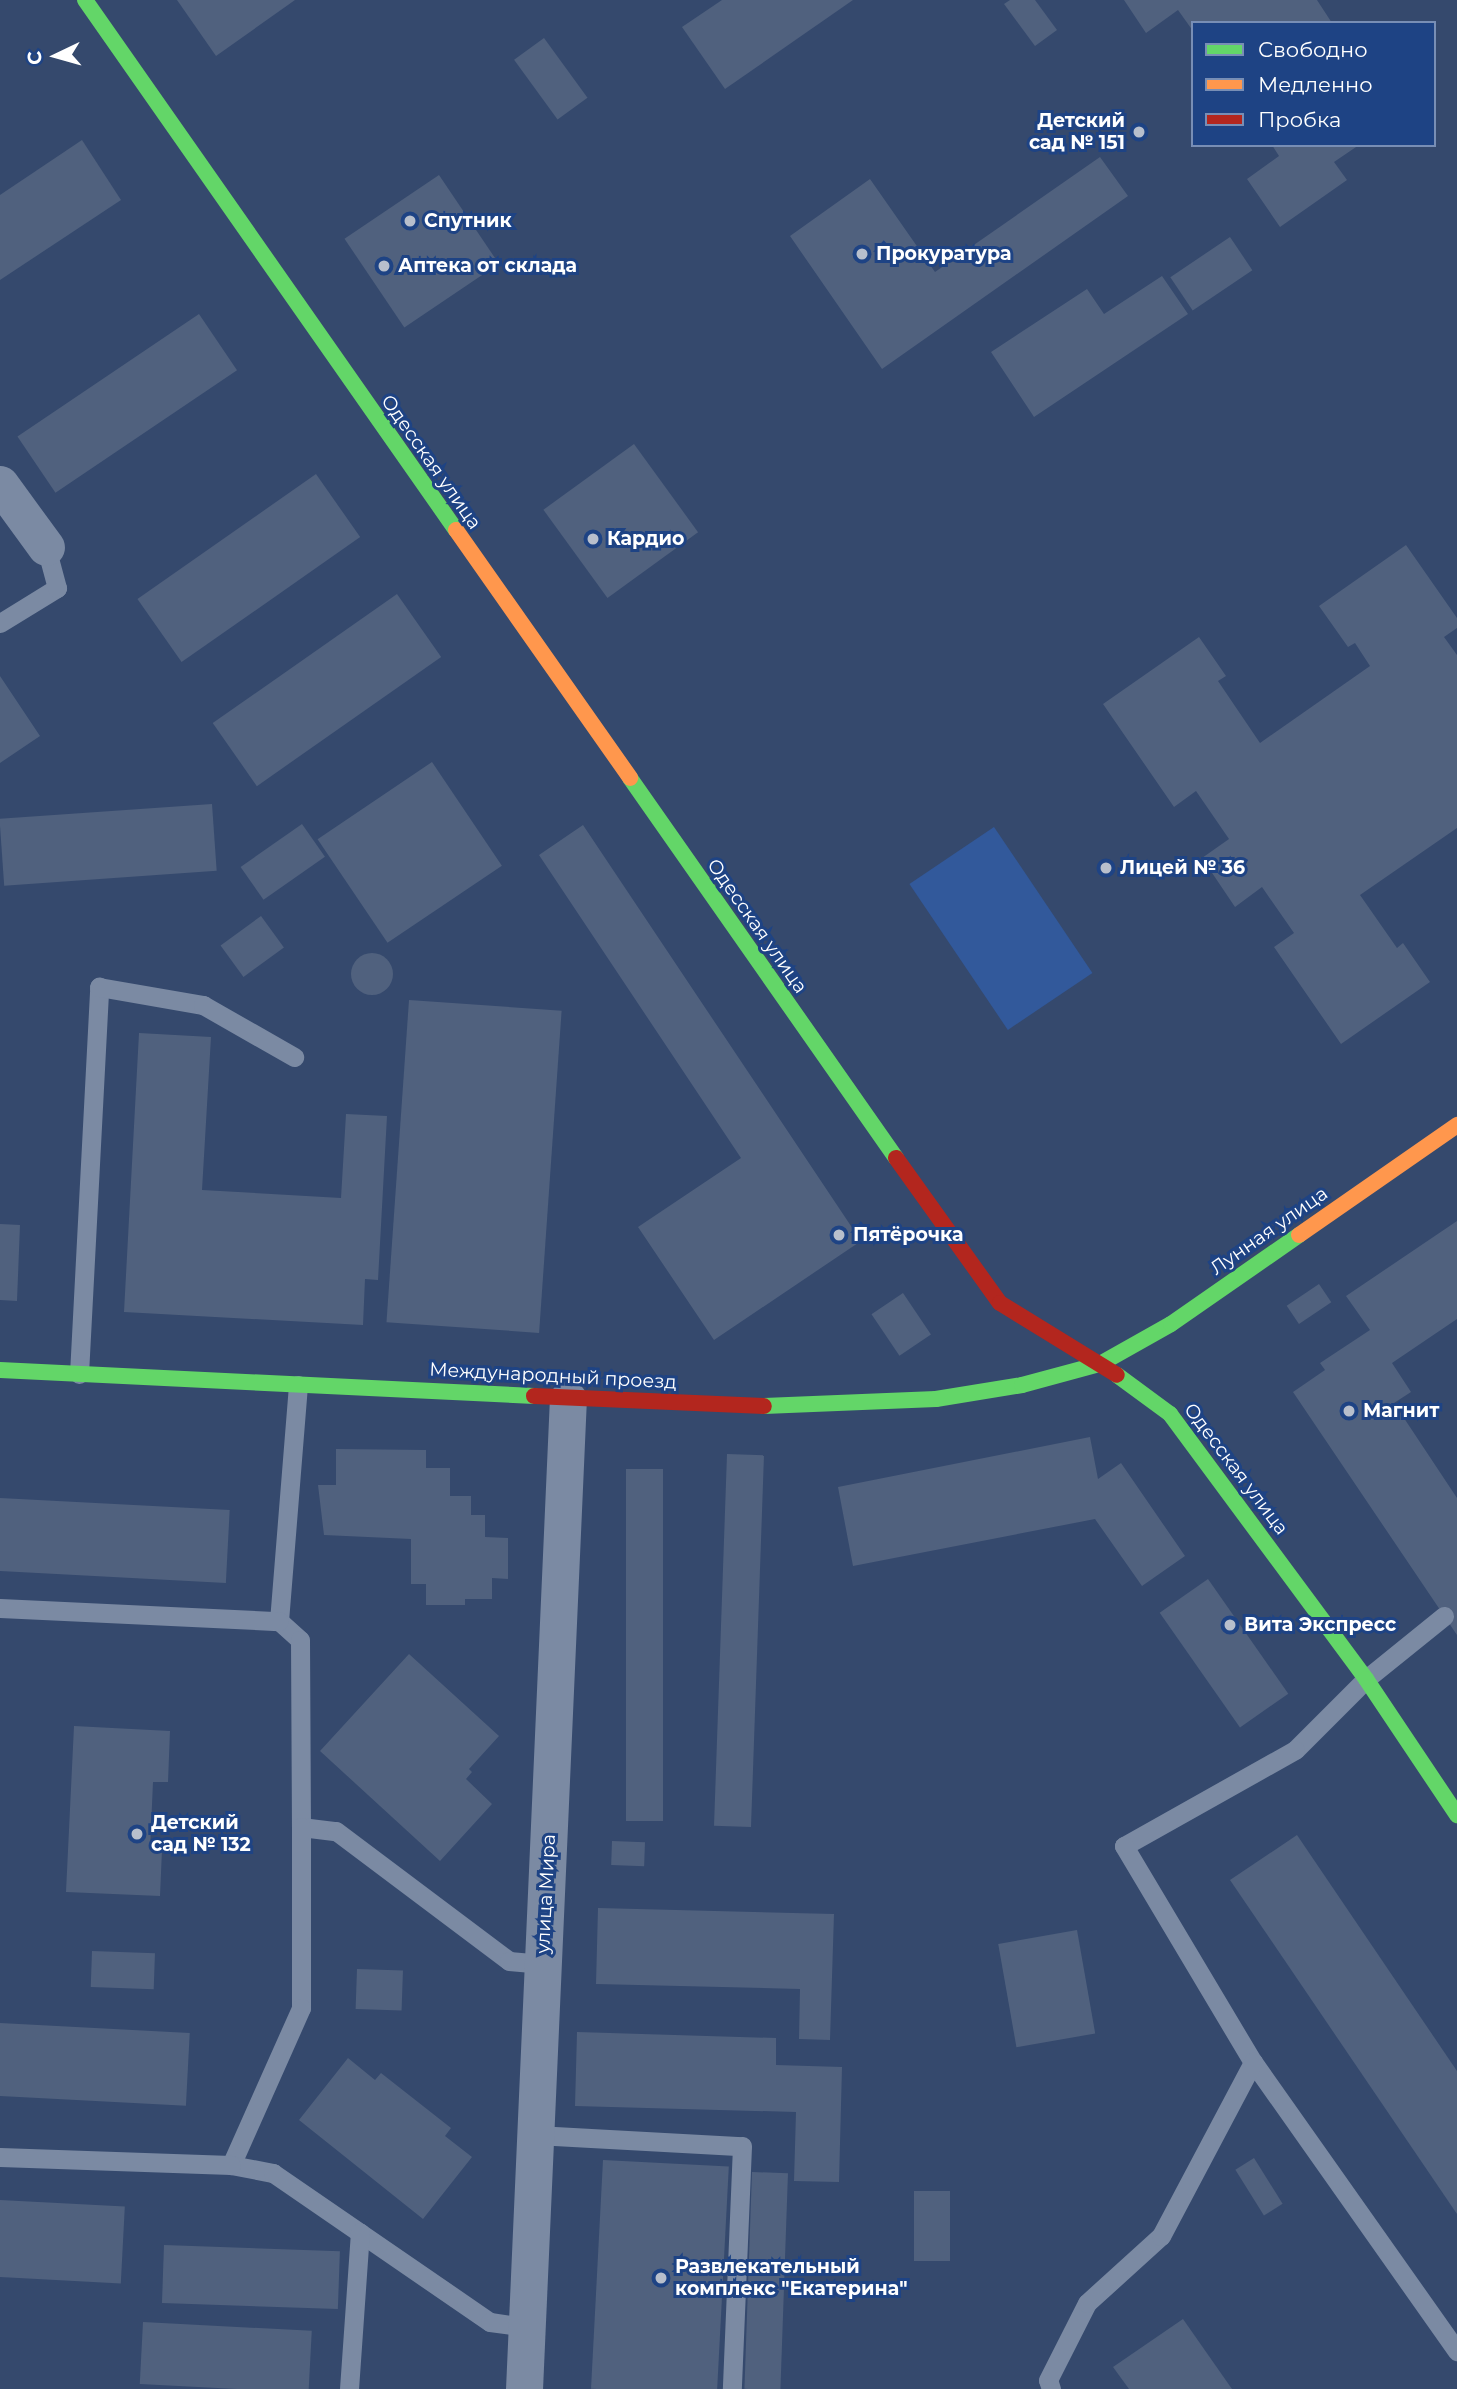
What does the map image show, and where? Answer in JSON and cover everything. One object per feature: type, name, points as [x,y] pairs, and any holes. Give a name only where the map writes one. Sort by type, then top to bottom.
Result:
[{"type":"street","name":"Одесская улица","points":[[85,0],[1000,1303],[1100,1364],[1170,1414],[1366,1679],[1457,1815]]},
{"type":"street","points":[[0,484],[46,547]]},
{"type":"street","name":"Лунная улица","points":[[1100,1364],[1171,1324],[1457,1125]]},
{"type":"street","name":"Международный проезд","points":[[0,1370],[752,1406],[936,1399],[1022,1385],[1100,1364]]},
{"type":"street","name":"улица Мира","points":[[524,2389],[568,1399]]},
{"type":"lane","points":[[0,623],[57,588],[46,547]]},
{"type":"lane","points":[[79,1374],[99,987],[203,1005],[294,1057]]},
{"type":"lane","points":[[279,1621],[298,1385]]},
{"type":"lane","points":[[0,1608],[279,1621],[300,1640],[301,2008],[231,2165]]},
{"type":"lane","points":[[1444,1616],[1366,1679],[1295,1750],[1124,1846],[1253,2062],[1457,2351]]},
{"type":"lane","points":[[301,1827],[336,1832],[509,1961],[543,1964]]},
{"type":"lane","points":[[1051,2389],[1048,2380],[1087,2303],[1161,2236],[1253,2062]]},
{"type":"lane","points":[[536,2135],[742,2146],[732,2389]]},
{"type":"lane","points":[[0,2157],[231,2165],[273,2173],[490,2322],[527,2327]]},
{"type":"lane","points":[[349,2389],[360,2232]]},
{"type":"shaded area","points":[[994,827],[1092,973],[1008,1030],[909,884]]},
{"type":"building","points":[[177,0],[295,0],[216,56]]},
{"type":"building","points":[[722,0],[853,0],[725,89],[682,27]]},
{"type":"building","points":[[1010,0],[1035,0],[1057,30],[1035,46],[1004,4]]},
{"type":"building","points":[[1124,0],[1317,0],[1331,21],[1191,21],[1191,28],[1178,10],[1146,33]]},
{"type":"building","points":[[544,38],[587,98],[558,120],[514,60]]},
{"type":"building","points":[[82,140],[121,200],[0,280],[0,195]]},
{"type":"building","points":[[1273,147],[1356,147],[1334,162],[1347,180],[1280,227],[1247,179],[1279,156]]},
{"type":"building","name":"Прокуратура","points":[[1100,157],[1128,196],[882,369],[790,236],[870,179],[935,272]]},
{"type":"building","points":[[439,175],[499,264],[404,327],[344,239]]},
{"type":"building","points":[[1230,237],[1252,270],[1193,310],[1170,277]]},
{"type":"building","points":[[1162,276],[1188,314],[1034,417],[991,352],[1087,289],[1104,314]]},
{"type":"building","points":[[199,314],[237,370],[55,493],[17,436]]},
{"type":"building","points":[[634,444],[698,532],[607,598],[543,510]]},
{"type":"building","points":[[316,474],[360,537],[182,662],[137,599]]},
{"type":"building","points":[[1406,545],[1457,618],[1457,628],[1444,637],[1457,655],[1457,828],[1360,895],[1397,948],[1403,943],[1430,982],[1341,1044],[1274,947],[1294,933],[1262,887],[1235,907],[1202,858],[1229,839],[1196,791],[1174,807],[1103,704],[1199,637],[1226,676],[1218,681],[1260,743],[1370,666],[1355,643],[1348,647],[1319,606]]},
{"type":"building","points":[[397,594],[441,657],[257,786],[213,723]]},
{"type":"building","points":[[0,676],[40,736],[0,763]]},
{"type":"building","points":[[432,762],[502,866],[387,943],[318,839]]},
{"type":"building","points":[[212,804],[217,871],[4,886],[0,819]]},
{"type":"building","points":[[302,824],[325,857],[264,900],[241,867]]},
{"type":"building","points":[[583,825],[861,1241],[714,1340],[638,1227],[741,1158],[539,855]]},
{"type":"building","points":[[261,916],[284,948],[243,977],[221,945]]},
{"type":"building","points":[[372,953],[387,959],[393,974],[387,989],[372,995],[357,989],[351,974],[357,959]]},
{"type":"building","points":[[409,1000],[562,1011],[539,1333],[386,1322]]},
{"type":"building","points":[[139,1033],[211,1037],[202,1190],[341,1198],[346,1114],[387,1116],[378,1280],[365,1279],[363,1325],[124,1312]]},
{"type":"building","points":[[1457,1221],[1457,1319],[1392,1363],[1411,1392],[1394,1403],[1457,1498],[1457,1635],[1293,1392],[1325,1370],[1320,1363],[1370,1330],[1346,1296]]},
{"type":"building","points":[[0,1224],[20,1225],[17,1301],[0,1300]]},
{"type":"building","points":[[1319,1284],[1331,1302],[1299,1324],[1287,1306]]},
{"type":"building","points":[[903,1293],[931,1334],[899,1356],[871,1314]]},
{"type":"building","points":[[1090,1437],[1098,1479],[1121,1463],[1185,1556],[1142,1586],[1095,1519],[853,1566],[838,1487]]},
{"type":"building","points":[[336,1449],[426,1450],[426,1468],[450,1468],[450,1496],[471,1496],[471,1515],[485,1515],[485,1537],[508,1538],[508,1579],[492,1578],[492,1599],[465,1599],[465,1605],[426,1605],[426,1584],[411,1584],[411,1539],[324,1535],[318,1485],[336,1485]]},
{"type":"building","points":[[727,1454],[764,1455],[751,1827],[714,1826]]},
{"type":"building","points":[[626,1469],[663,1469],[663,1821],[626,1821]]},
{"type":"building","points":[[0,1498],[230,1510],[226,1583],[0,1571]]},
{"type":"building","points":[[1208,1579],[1288,1694],[1240,1728],[1160,1613]]},
{"type":"building","points":[[409,1654],[499,1736],[469,1769],[472,1772],[466,1779],[492,1804],[440,1861],[320,1751]]},
{"type":"building","points":[[74,1726],[170,1731],[168,1782],[153,1782],[150,1850],[162,1850],[160,1896],[66,1892]]},
{"type":"building","points":[[1297,1835],[1457,2071],[1457,2214],[1230,1880]]},
{"type":"building","points":[[612,1841],[645,1842],[644,1866],[611,1865]]},
{"type":"building","points":[[598,1908],[834,1914],[830,2040],[799,2039],[800,1989],[596,1984]]},
{"type":"building","points":[[1077,1930],[1095,2033],[1016,2047],[998,1944]]},
{"type":"building","points":[[92,1951],[155,1953],[154,1989],[91,1987]]},
{"type":"building","points":[[357,1969],[403,1971],[402,2011],[356,2009]]},
{"type":"building","points":[[0,2023],[190,2033],[186,2106],[0,2096]]},
{"type":"building","points":[[577,2032],[776,2038],[776,2065],[842,2067],[839,2182],[794,2181],[796,2112],[575,2106]]},
{"type":"building","points":[[348,2058],[375,2080],[381,2073],[451,2128],[445,2136],[472,2157],[423,2219],[299,2120]]},
{"type":"building","points":[[1254,2158],[1283,2204],[1264,2215],[1235,2170]]},
{"type":"building","name":"Развлекательный комплекс \"Екатерина\"","points":[[603,2160],[729,2167],[717,2389],[591,2389]]},
{"type":"building","points":[[752,2172],[788,2173],[780,2389],[744,2389]]},
{"type":"building","points":[[914,2191],[950,2191],[950,2261],[914,2261]]},
{"type":"building","points":[[0,2200],[125,2207],[121,2283],[0,2277]]},
{"type":"building","points":[[164,2245],[340,2251],[338,2309],[162,2303]]},
{"type":"building","points":[[1183,2319],[1232,2389],[1129,2389],[1113,2367]]},
{"type":"building","points":[[143,2322],[312,2331],[309,2389],[237,2389],[140,2384]]},
{"type":"traffic: fast","points":[[85,0],[456,530]]},
{"type":"traffic: fast","points":[[630,778],[896,1158]]},
{"type":"traffic: fast","points":[[764,1406],[936,1399],[1022,1385],[1100,1364],[1171,1324],[1299,1235]]},
{"type":"traffic: fast","points":[[0,1370],[534,1396]]},
{"type":"traffic: fast","points":[[1117,1375],[1170,1414],[1366,1679],[1457,1815]]},
{"type":"traffic: slow","points":[[456,530],[630,778]]},
{"type":"traffic: slow","points":[[1299,1235],[1457,1125]]},
{"type":"traffic: jam","points":[[896,1158],[1000,1303],[1117,1375]]},
{"type":"traffic: jam","points":[[534,1396],[764,1406]]},
{"type":"place","name":"Детский сад № 151","points":[[1139,132]]},
{"type":"place","name":"Спутник","points":[[410,221]]},
{"type":"place","name":"Прокуратура","points":[[862,254]]},
{"type":"place","name":"Аптека от склада","points":[[384,266]]},
{"type":"place","name":"Кардио","points":[[593,539]]},
{"type":"place","name":"Лицей № 36","points":[[1106,868]]},
{"type":"place","name":"Пятёрочка","points":[[839,1235]]},
{"type":"place","name":"Магнит","points":[[1349,1411]]},
{"type":"place","name":"Вита Экспресс","points":[[1230,1625]]},
{"type":"place","name":"Детский сад № 132","points":[[137,1834]]},
{"type":"place","name":"Развлекательный комплекс \"Екатерина\"","points":[[661,2278]]}]
